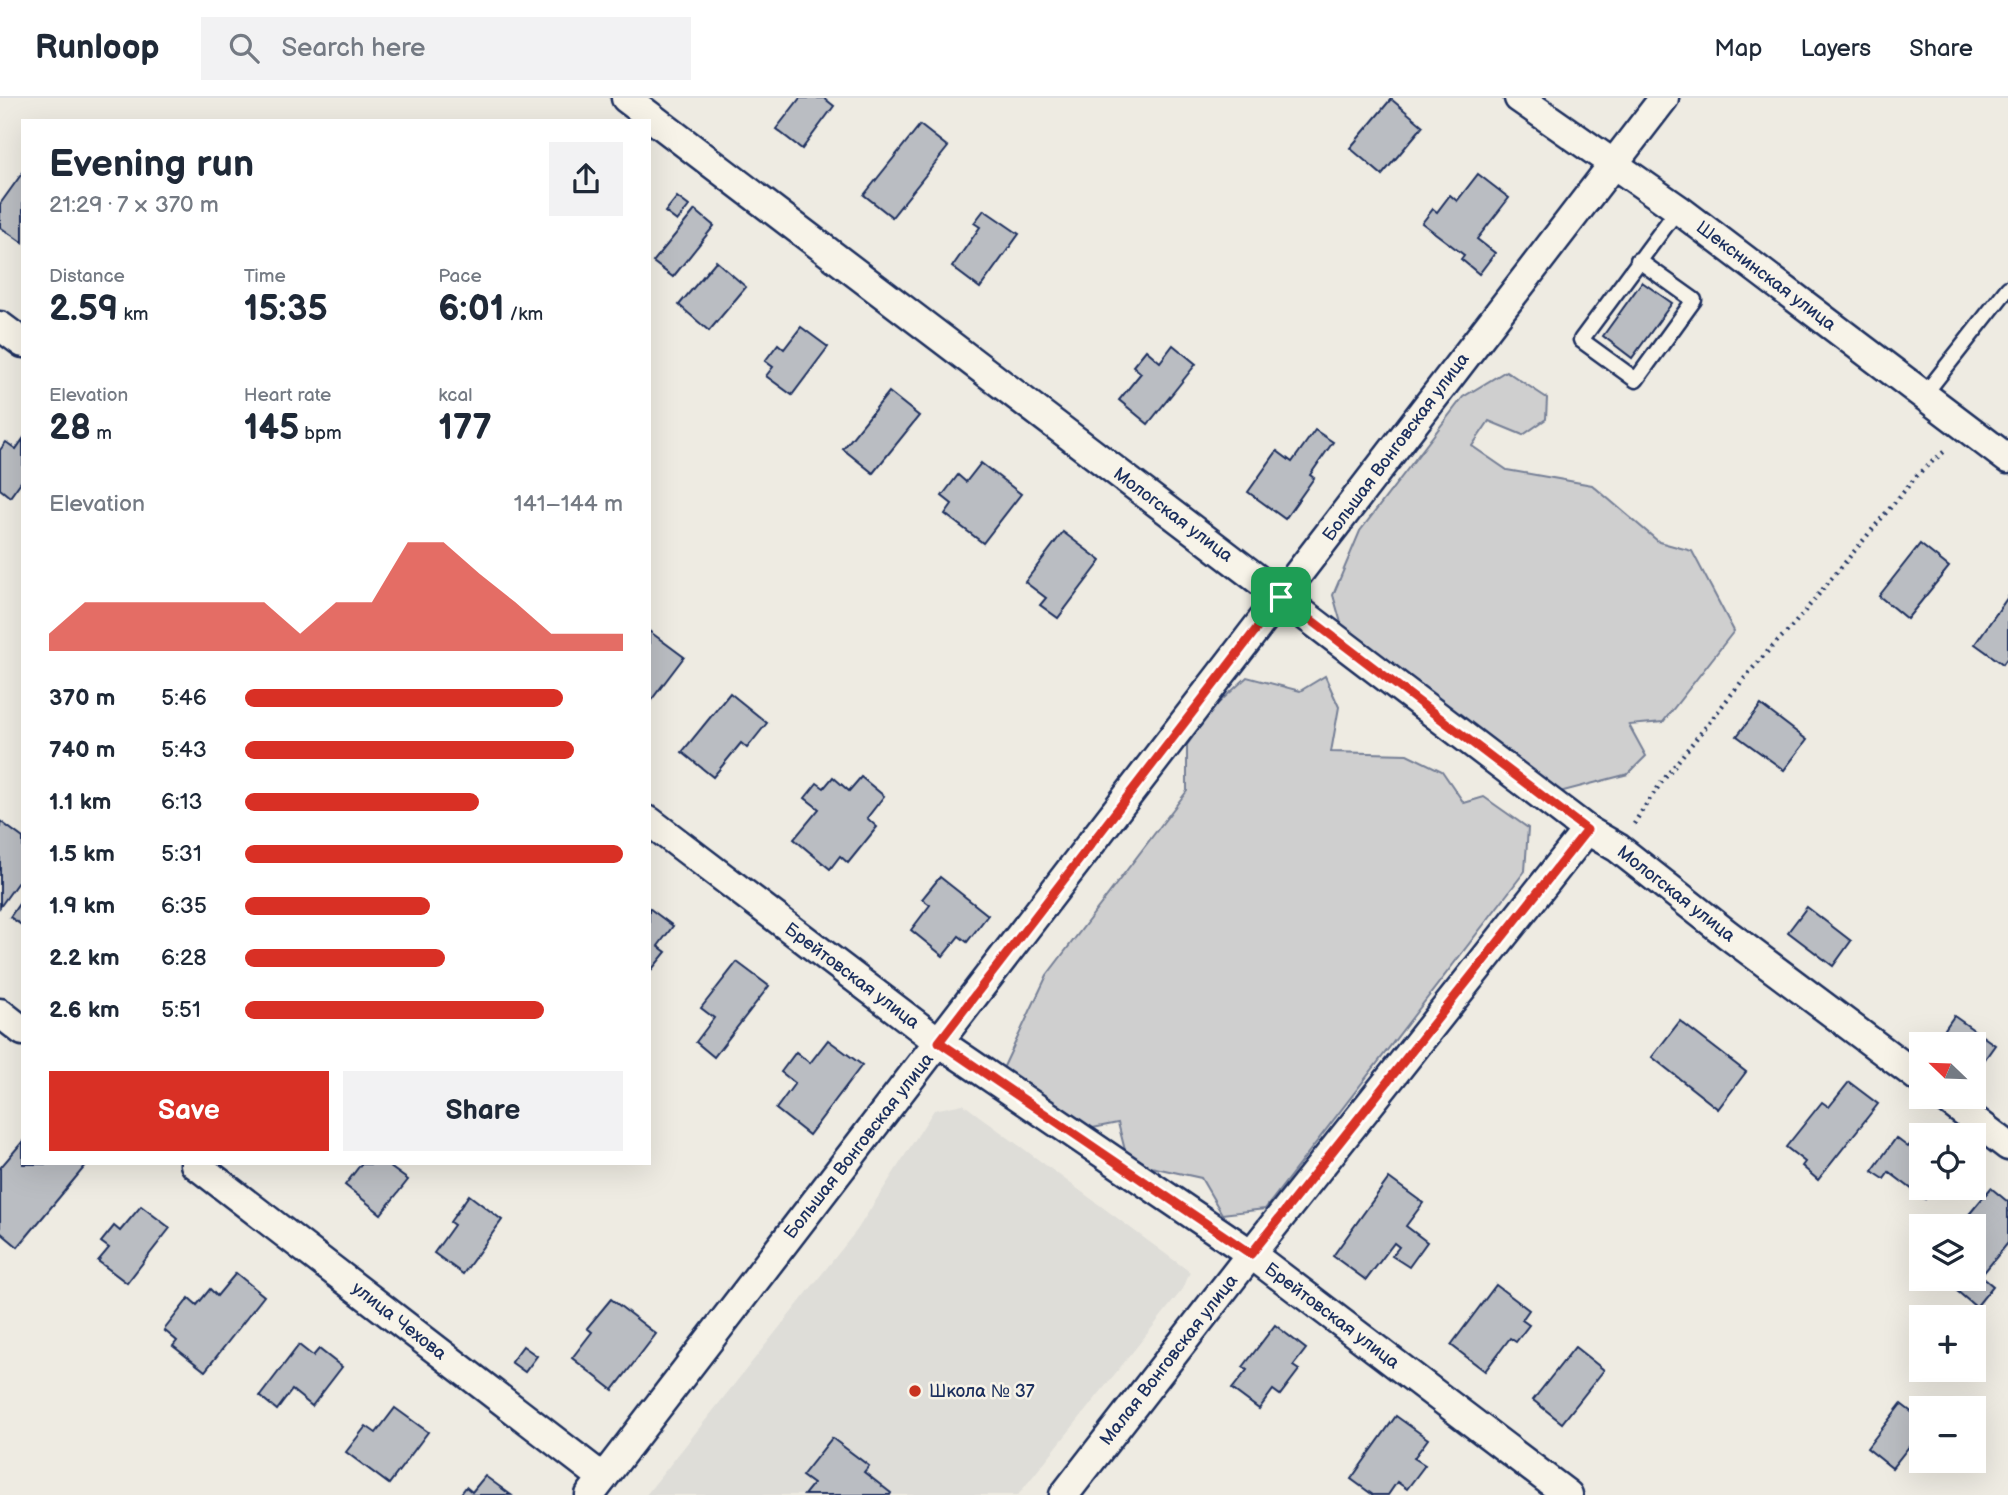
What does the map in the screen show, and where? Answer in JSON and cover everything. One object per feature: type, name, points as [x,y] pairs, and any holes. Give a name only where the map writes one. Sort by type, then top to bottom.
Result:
[{"type":"street","name":"Мологская улица","points":[[626,98],[1587,830],[1618,848],[1727,934],[1909,1070]]},
{"type":"street","name":"Шекснинская улица","points":[[1519,98],[1678,209],[2008,459]]},
{"type":"street","name":"Большая Вонговская улица","points":[[597,1487],[1664,98]]},
{"type":"street","points":[[0,326],[21,342]]},
{"type":"street","name":"Брейтовская улица","points":[[651,823],[939,1042],[1251,1254],[1569,1495]]},
{"type":"street","name":"Малая Вонговская улица","points":[[1064,1495],[1587,830]]},
{"type":"street","points":[[0,1013],[21,1029]]},
{"type":"street","points":[[1961,1110],[2008,1146]]},
{"type":"street","name":"улица Чехова","points":[[196,1165],[597,1487]]},
{"type":"lane","points":[[1638,260],[1694,299],[1636,380],[1581,340],[1638,260],[1678,209]]},
{"type":"lane","points":[[1924,395],[2008,288]]},
{"type":"path","points":[[1618,848],[1660,785],[1767,650],[1790,629],[1919,473],[1970,431]]},
{"type":"shaded area","points":[[1506,371],[1547,398],[1546,419],[1523,435],[1489,421],[1472,446],[1507,470],[1592,485],[1659,542],[1692,551],[1734,631],[1663,722],[1629,725],[1646,756],[1628,774],[1556,793],[1345,637],[1333,595],[1360,531],[1463,397]]},
{"type":"shaded area","points":[[1325,676],[1339,707],[1331,752],[1407,754],[1442,771],[1464,803],[1484,797],[1528,828],[1525,871],[1265,1209],[1222,1214],[1201,1178],[1128,1162],[1118,1123],[1083,1130],[1000,1075],[1047,975],[1187,791],[1187,745],[1213,708],[1247,677],[1300,691]]},
{"type":"shaded area","name":"Школа № 37","points":[[963,1104],[1190,1272],[1183,1289],[1018,1495],[646,1495],[857,1230],[934,1110]]},
{"type":"building","points":[[800,98],[824,98],[834,106],[802,149],[776,129]]},
{"type":"building","points":[[1391,99],[1423,126],[1382,175],[1350,148]]},
{"type":"building","points":[[920,125],[948,147],[892,217],[864,195]]},
{"type":"building","points":[[1478,174],[1509,198],[1477,239],[1495,253],[1479,274],[1461,259],[1464,255],[1422,223],[1433,209],[1437,212],[1450,195],[1457,201]]},
{"type":"building","points":[[21,175],[21,242],[0,227],[0,204]]},
{"type":"building","points":[[677,197],[689,206],[677,221],[665,212]]},
{"type":"building","points":[[695,210],[714,226],[673,277],[653,262]]},
{"type":"building","points":[[984,210],[1019,234],[980,288],[952,267],[980,227],[974,223]]},
{"type":"building","points":[[716,261],[746,287],[709,331],[679,305]]},
{"type":"building","points":[[1642,282],[1672,303],[1632,358],[1603,336]]},
{"type":"building","points":[[801,327],[828,347],[792,395],[766,376],[773,367],[765,361],[778,344],[784,349]]},
{"type":"building","points":[[1173,345],[1196,364],[1148,424],[1119,400],[1141,373],[1133,366],[1146,350],[1160,362]]},
{"type":"building","points":[[889,392],[919,416],[873,473],[843,449]]},
{"type":"building","points":[[1315,430],[1333,442],[1310,475],[1314,478],[1285,519],[1248,492],[1277,451],[1292,462]]},
{"type":"building","points":[[6,442],[16,449],[21,442],[21,482],[10,497],[0,489],[0,450]]},
{"type":"building","points":[[981,463],[1021,494],[983,543],[945,514],[952,504],[942,496],[958,475],[966,482]]},
{"type":"building","points":[[1063,532],[1101,561],[1058,618],[1040,605],[1046,598],[1025,582]]},
{"type":"building","points":[[1920,544],[1949,567],[1907,619],[1879,596]]},
{"type":"building","points":[[2008,597],[2008,657],[2003,664],[1975,644]]},
{"type":"building","points":[[651,632],[684,657],[651,700]]},
{"type":"building","points":[[730,693],[767,723],[747,748],[741,743],[713,777],[682,752]]},
{"type":"building","points":[[1761,705],[1807,740],[1784,770],[1737,736]]},
{"type":"building","points":[[833,777],[849,791],[861,777],[884,796],[867,818],[877,827],[848,863],[840,856],[830,869],[794,839],[819,809],[805,798],[817,783],[824,788]]},
{"type":"building","points":[[0,821],[21,837],[21,878],[0,907]]},
{"type":"building","points":[[940,877],[988,915],[967,942],[959,936],[943,956],[911,930],[930,905],[922,899]]},
{"type":"building","points":[[21,901],[21,925],[10,917]]},
{"type":"building","points":[[1807,907],[1851,941],[1833,966],[1788,932]]},
{"type":"building","points":[[651,910],[673,926],[658,946],[666,952],[651,971]]},
{"type":"building","points":[[737,962],[769,986],[714,1057],[696,1042],[714,1018],[701,1008]]},
{"type":"building","points":[[1954,1016],[1977,1032],[1943,1032]]},
{"type":"building","points":[[1680,1021],[1746,1072],[1718,1109],[1652,1057]]},
{"type":"building","points":[[1986,1039],[1995,1045],[1986,1058]]},
{"type":"building","points":[[828,1040],[862,1065],[809,1135],[776,1109],[795,1083],[781,1072],[796,1052],[810,1063]]},
{"type":"building","points":[[1849,1082],[1878,1104],[1818,1180],[1802,1166],[1805,1162],[1786,1147],[1822,1102],[1829,1107]]},
{"type":"building","points":[[1896,1138],[1908,1147],[1909,1187],[1889,1172],[1884,1179],[1872,1171]]},
{"type":"building","points":[[21,1143],[21,1165],[86,1165],[18,1247],[0,1232],[0,1168]]},
{"type":"building","points":[[360,1165],[387,1165],[408,1180],[381,1214],[345,1185]]},
{"type":"building","points":[[1389,1178],[1423,1203],[1406,1226],[1427,1242],[1409,1267],[1392,1256],[1399,1247],[1394,1243],[1366,1280],[1333,1256]]},
{"type":"building","points":[[1991,1188],[2008,1202],[2008,1243],[1986,1270],[1986,1214],[1969,1214],[1981,1200],[1986,1200],[1986,1194]]},
{"type":"building","points":[[469,1195],[502,1220],[463,1274],[434,1253],[454,1225],[450,1222]]},
{"type":"building","points":[[141,1206],[170,1228],[127,1283],[98,1261],[109,1248],[101,1242],[114,1226],[120,1231]]},
{"type":"building","points":[[236,1273],[264,1296],[205,1371],[173,1346],[177,1341],[164,1330],[189,1298],[197,1305],[210,1289],[217,1296]]},
{"type":"building","points":[[1986,1280],[1993,1286],[1978,1305],[1974,1305],[1957,1291],[1986,1291]]},
{"type":"building","points":[[1496,1285],[1529,1310],[1522,1320],[1529,1325],[1516,1342],[1510,1338],[1485,1371],[1451,1345]]},
{"type":"building","points":[[611,1299],[656,1334],[613,1390],[572,1358],[592,1332],[587,1328]]},
{"type":"building","points":[[1275,1325],[1306,1349],[1293,1366],[1299,1370],[1280,1395],[1273,1390],[1259,1409],[1232,1389],[1247,1370],[1243,1367]]},
{"type":"building","points":[[299,1345],[313,1356],[319,1349],[342,1367],[312,1406],[292,1390],[277,1410],[260,1396]]},
{"type":"building","points":[[523,1346],[537,1356],[525,1372],[511,1362]]},
{"type":"building","points":[[1575,1347],[1604,1370],[1562,1423],[1533,1400]]},
{"type":"building","points":[[1901,1404],[1909,1410],[1909,1446],[1892,1468],[1867,1448]]},
{"type":"building","points":[[395,1408],[428,1432],[389,1484],[346,1452],[366,1426],[376,1433]]},
{"type":"building","points":[[1396,1416],[1428,1439],[1414,1458],[1425,1465],[1407,1489],[1397,1482],[1388,1495],[1373,1495],[1351,1479]]},
{"type":"building","points":[[832,1438],[869,1466],[864,1472],[891,1493],[890,1495],[804,1495],[813,1484],[802,1476]]},
{"type":"building","points":[[485,1476],[511,1495],[460,1495],[466,1487],[472,1492]]},
{"type":"place","name":"Школа № 37","points":[[915,1391]]},
{"type":"route","points":[[1281,597],[1587,830],[1251,1254],[939,1042],[1281,597]]}]
